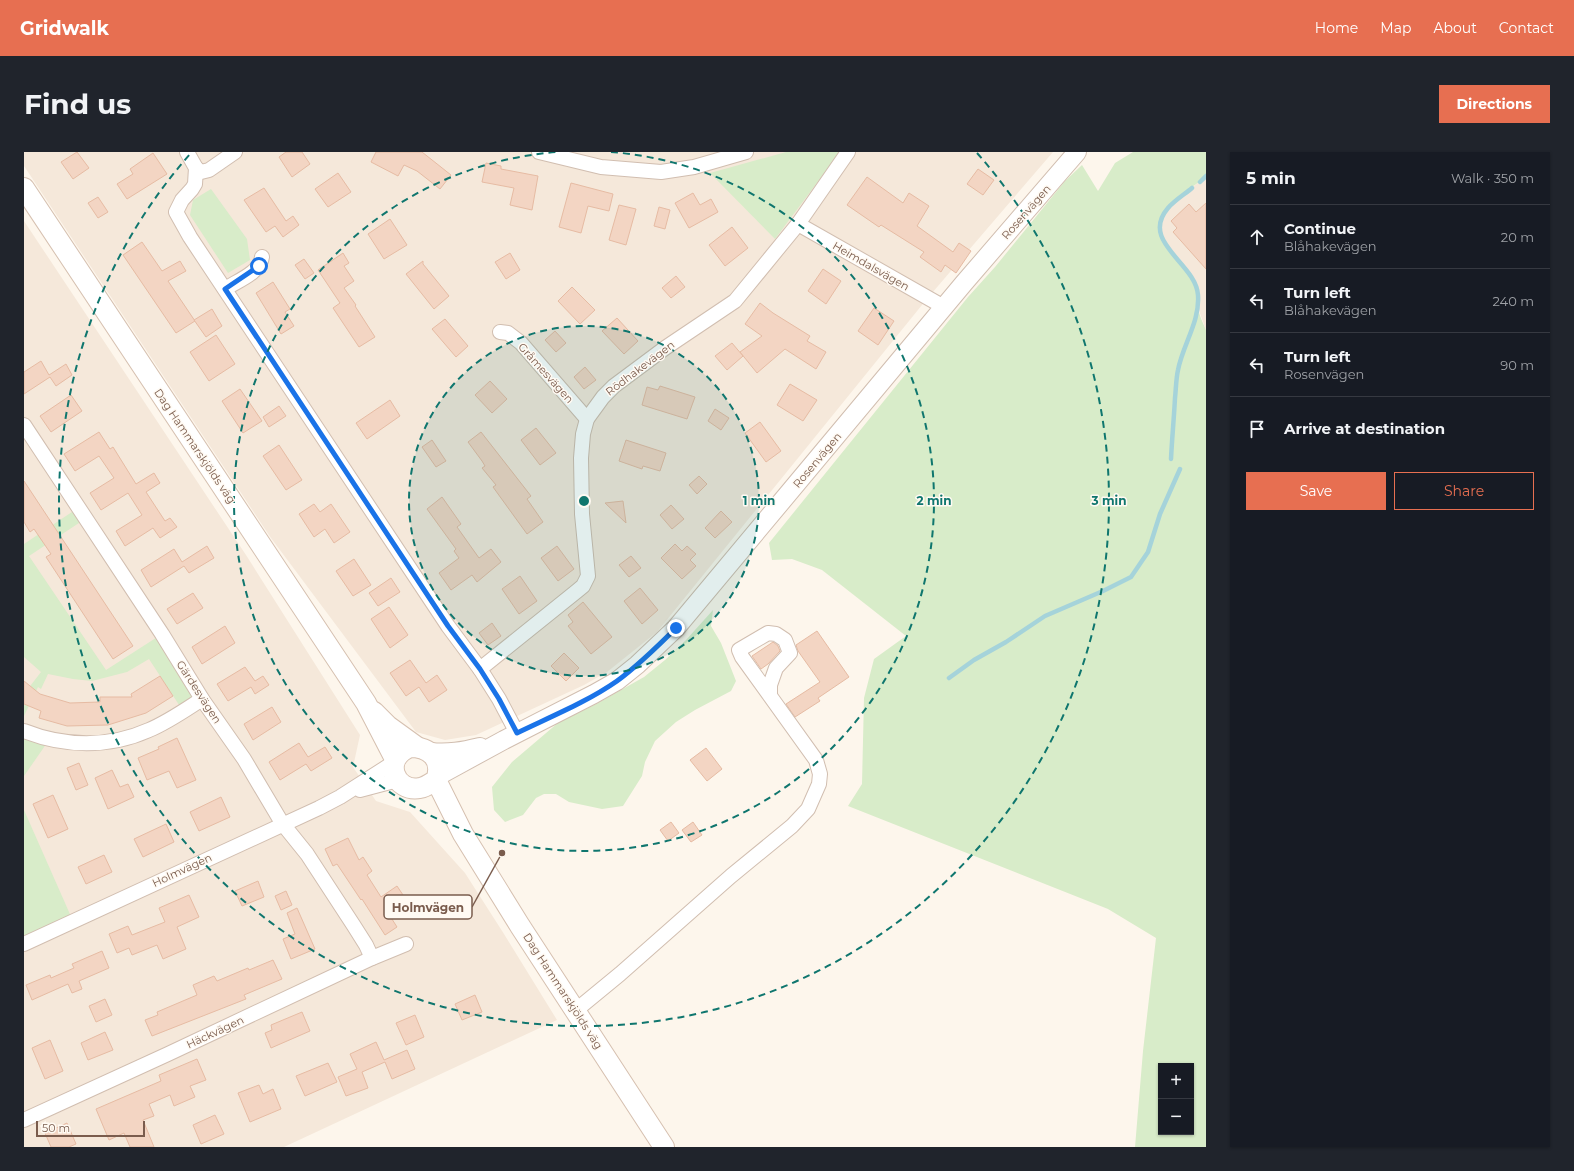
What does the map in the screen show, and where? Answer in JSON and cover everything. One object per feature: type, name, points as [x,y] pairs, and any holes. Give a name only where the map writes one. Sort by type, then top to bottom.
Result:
[{"type":"main road","name":"Dag Hammarskjölds väg","points":[[24,188],[366,703],[404,786],[419,789],[463,834]]},
{"type":"main road","name":"Dag Hammarskjölds väg","points":[[366,703],[388,726],[435,758],[439,769],[437,778],[463,834],[575,1011],[664,1147]]},
{"type":"main road","points":[[395,768],[404,749],[410,747],[424,750]]},
{"type":"main road","points":[[419,789],[428,785],[437,778]]},
{"type":"street","points":[[187,152],[196,168],[201,172],[209,170],[235,152]]},
{"type":"street","points":[[539,152],[601,167],[661,172],[694,167],[746,152]]},
{"type":"street","name":"Rödhakevägen","points":[[480,669],[577,591],[586,581],[588,576],[582,514],[581,458],[583,434],[587,419],[603,397],[614,386],[665,348],[735,301],[798,224],[848,152]]},
{"type":"street","name":"Rosenvägen","points":[[437,778],[510,737],[617,681],[657,647],[676,628],[944,307],[1077,152]]},
{"type":"street","points":[[196,168],[195,184],[182,200],[176,212],[190,237],[448,626],[480,669],[499,699],[510,737]]},
{"type":"street","name":"Heimdalsvägen","points":[[798,224],[944,307]]},
{"type":"street","points":[[225,289],[256,270],[262,257]]},
{"type":"street","name":"Gråmesvägen","points":[[500,332],[508,333],[521,343],[587,419]]},
{"type":"street","name":"Gärdesvägen","points":[[24,425],[162,634],[202,698],[244,759],[282,823],[307,854],[366,945],[372,958]]},
{"type":"street","points":[[575,1011],[620,974],[725,881],[792,826],[808,809],[819,784],[820,774],[816,760],[770,696]]},
{"type":"street","points":[[24,731],[49,740],[74,744],[122,740],[149,731],[166,722],[202,698]]},
{"type":"street","name":"Rosenvägen","points":[[424,750],[444,754],[459,752],[510,737]]},
{"type":"street","name":"Holmvägen","points":[[24,944],[340,796],[395,768]]},
{"type":"street","name":"Häckvägen","points":[[24,1120],[372,958],[406,944]]},
{"type":"shaded area","points":[[24,152],[1053,152],[926,300],[657,632],[607,672],[584,685],[476,735],[445,740],[416,732],[271,538],[24,166]]},
{"type":"shaded area","points":[[1206,176],[1206,330],[1198,308],[1198,293],[1186,268],[1165,245],[1160,229],[1163,217],[1168,208]]},
{"type":"shaded area","points":[[24,221],[246,555],[360,735],[353,767],[376,801],[410,812],[465,873],[557,1020],[284,1147],[24,1147]]},
{"type":"green space","points":[[786,152],[840,152],[775,239],[710,173]]},
{"type":"green space","points":[[1133,152],[1206,152],[1206,176],[1180,197],[1165,214],[1161,224],[1161,234],[1165,245],[1189,273],[1195,283],[1201,319],[1206,330],[1206,1147],[1135,1147],[1143,1051],[1156,938],[1108,909],[848,806],[862,784],[864,698],[874,659],[906,636],[822,570],[792,559],[772,560],[769,543],[968,297],[995,267],[1065,181],[1082,165],[1098,191],[1115,163]]},
{"type":"green space","points":[[211,189],[247,239],[250,260],[228,273],[190,215],[193,200]]},
{"type":"green space","points":[[78,508],[85,519],[29,556],[106,670],[162,634],[202,699],[183,711],[149,659],[127,672],[92,681],[48,674],[41,689],[38,687],[24,716],[24,694],[41,672],[24,657],[24,544]]},
{"type":"green space","points":[[713,610],[711,626],[721,643],[736,681],[731,691],[676,722],[655,741],[645,762],[642,776],[623,806],[602,809],[569,802],[556,794],[544,794],[536,798],[523,815],[505,822],[494,810],[492,787],[512,762],[559,722],[598,703],[644,677],[686,640]]},
{"type":"green space","points":[[24,731],[49,740],[24,776]]},
{"type":"green space","points":[[24,810],[73,921],[24,944]]},
{"type":"building","points":[[77,152],[89,168],[73,179],[61,162]]},
{"type":"building","points":[[286,152],[302,152],[310,164],[292,177],[279,157]]},
{"type":"building","points":[[376,152],[422,152],[451,175],[440,189],[417,171],[404,165],[398,176],[371,162]]},
{"type":"building","points":[[153,153],[167,174],[127,199],[117,184],[133,174],[130,169]]},
{"type":"building","points":[[486,163],[501,166],[501,169],[538,176],[532,210],[510,205],[514,188],[482,182]]},
{"type":"building","points":[[978,169],[994,180],[983,195],[967,184]]},
{"type":"building","points":[[338,173],[351,192],[328,207],[315,189]]},
{"type":"building","points":[[867,177],[903,203],[909,193],[929,206],[917,226],[953,252],[959,243],[971,251],[956,273],[945,265],[941,272],[920,257],[924,252],[881,225],[879,227],[847,205]]},
{"type":"building","points":[[571,183],[613,194],[609,211],[588,206],[581,233],[559,227]]},
{"type":"building","points":[[264,188],[286,221],[293,216],[299,225],[283,237],[275,226],[266,232],[244,200]]},
{"type":"building","points":[[693,193],[700,205],[711,199],[718,212],[689,228],[675,203]]},
{"type":"building","points":[[98,197],[108,212],[98,218],[88,203]]},
{"type":"building","points":[[1206,203],[1206,269],[1173,232],[1177,228],[1171,221],[1189,204],[1196,212]]},
{"type":"building","points":[[619,205],[636,209],[626,245],[609,240]]},
{"type":"building","points":[[659,207],[670,210],[665,229],[654,226]]},
{"type":"building","points":[[390,219],[407,245],[384,259],[368,234]]},
{"type":"building","points":[[732,227],[748,248],[725,266],[709,245]]},
{"type":"building","points":[[142,242],[162,271],[180,261],[186,271],[168,281],[195,321],[176,333],[123,255]]},
{"type":"building","points":[[343,253],[349,263],[344,266],[354,281],[344,288],[375,337],[359,347],[333,308],[340,303],[318,270]]},
{"type":"building","points":[[510,253],[520,270],[506,279],[495,262]]},
{"type":"building","points":[[304,259],[314,273],[305,279],[295,265]]},
{"type":"building","points":[[423,261],[423,264],[449,296],[434,309],[406,274]]},
{"type":"building","points":[[823,269],[841,281],[826,304],[808,291]]},
{"type":"building","points":[[676,276],[685,287],[671,298],[662,288]]},
{"type":"building","points":[[273,282],[290,309],[285,312],[294,326],[281,334],[256,293]]},
{"type":"building","points":[[572,287],[595,310],[580,324],[558,301]]},
{"type":"building","points":[[760,303],[810,336],[807,341],[826,352],[816,369],[785,349],[757,373],[740,352],[762,336],[745,324]]},
{"type":"building","points":[[874,308],[894,321],[878,345],[858,331]]},
{"type":"building","points":[[212,309],[222,326],[206,337],[194,320]]},
{"type":"building","points":[[617,318],[638,341],[624,354],[602,331]]},
{"type":"building","points":[[445,319],[468,346],[456,357],[432,329]]},
{"type":"building","points":[[555,331],[566,343],[556,352],[545,340]]},
{"type":"building","points":[[216,335],[235,364],[209,381],[190,352]]},
{"type":"building","points":[[732,343],[743,356],[727,370],[715,356]]},
{"type":"building","points":[[41,361],[49,375],[66,364],[72,375],[56,386],[50,377],[24,394],[24,372]]},
{"type":"building","points":[[585,367],[596,380],[584,389],[574,377]]},
{"type":"building","points":[[490,381],[507,399],[492,413],[475,395]]},
{"type":"building","points":[[790,384],[817,400],[803,421],[777,405]]},
{"type":"building","points":[[660,386],[695,397],[687,419],[642,405],[647,387],[658,390]]},
{"type":"building","points":[[240,389],[262,421],[243,433],[222,401]]},
{"type":"building","points":[[71,395],[82,411],[51,432],[40,416]]},
{"type":"building","points":[[390,400],[400,416],[367,439],[356,423]]},
{"type":"building","points":[[279,406],[286,416],[269,427],[263,417]]},
{"type":"building","points":[[715,409],[729,418],[721,430],[708,421]]},
{"type":"building","points":[[760,422],[781,451],[766,462],[745,433]]},
{"type":"building","points":[[536,428],[556,453],[540,465],[521,440]]},
{"type":"building","points":[[99,432],[110,449],[113,447],[136,484],[154,473],[160,483],[146,492],[165,521],[170,518],[177,527],[160,538],[153,528],[125,546],[116,531],[142,515],[128,493],[101,510],[90,493],[114,478],[99,456],[75,471],[64,454]]},
{"type":"building","points":[[481,432],[531,496],[527,499],[543,522],[527,534],[493,487],[496,485],[482,468],[485,466],[468,442]]},
{"type":"building","points":[[432,440],[446,461],[436,467],[422,447]]},
{"type":"building","points":[[626,440],[666,453],[660,471],[643,466],[642,469],[619,461]]},
{"type":"building","points":[[279,445],[302,480],[286,490],[263,456]]},
{"type":"building","points":[[699,476],[707,484],[697,494],[689,485]]},
{"type":"building","points":[[24,481],[133,646],[113,659],[46,557],[51,554],[34,529],[30,532],[24,522]]},
{"type":"building","points":[[442,497],[461,524],[457,527],[479,558],[491,549],[501,562],[477,582],[472,575],[451,590],[439,573],[459,558],[454,551],[456,549],[427,509]]},
{"type":"building","points":[[623,501],[626,523],[605,503]]},
{"type":"building","points":[[314,504],[320,512],[331,504],[350,532],[334,543],[325,529],[314,537],[299,514]]},
{"type":"building","points":[[671,505],[684,519],[672,529],[660,515]]},
{"type":"building","points":[[721,511],[732,522],[715,538],[705,528]]},
{"type":"building","points":[[675,544],[682,551],[687,546],[696,554],[690,560],[696,566],[682,579],[661,558]]},
{"type":"building","points":[[207,546],[214,558],[189,573],[184,566],[151,587],[141,570],[174,549],[182,562]]},
{"type":"building","points":[[557,546],[574,569],[558,581],[541,558]]},
{"type":"building","points":[[631,556],[641,568],[629,577],[619,565]]},
{"type":"building","points":[[354,559],[371,585],[353,596],[336,571]]},
{"type":"building","points":[[520,576],[537,601],[519,614],[502,589]]},
{"type":"building","points":[[391,578],[400,592],[378,606],[369,593]]},
{"type":"building","points":[[640,588],[658,610],[642,624],[624,601]]},
{"type":"building","points":[[193,593],[203,608],[177,624],[167,609]]},
{"type":"building","points":[[583,602],[612,637],[591,654],[568,626],[573,622],[568,615]]},
{"type":"building","points":[[389,607],[408,635],[390,648],[371,619]]},
{"type":"building","points":[[492,623],[501,636],[488,645],[479,633]]},
{"type":"building","points":[[225,626],[235,643],[202,664],[192,647]]},
{"type":"building","points":[[817,631],[849,677],[818,698],[820,701],[795,717],[786,704],[820,682],[798,651],[796,645]]},
{"type":"building","points":[[773,642],[778,646],[780,651],[761,669],[752,656]]},
{"type":"building","points":[[564,653],[579,668],[566,681],[551,666]]},
{"type":"building","points":[[410,660],[426,683],[437,675],[447,690],[429,702],[419,687],[406,696],[390,673]]},
{"type":"building","points":[[245,667],[255,681],[263,676],[269,685],[255,694],[251,687],[228,701],[217,684]]},
{"type":"building","points":[[160,676],[173,696],[146,713],[108,725],[67,726],[39,718],[41,711],[24,704],[24,681],[40,694],[70,703],[100,702],[100,697],[132,697],[131,694]]},
{"type":"building","points":[[272,707],[281,722],[253,740],[244,724]]},
{"type":"building","points":[[177,738],[196,780],[177,788],[169,771],[147,780],[138,758],[159,749],[158,747]]},
{"type":"building","points":[[299,743],[308,757],[325,747],[332,758],[311,771],[306,764],[280,780],[269,762]]},
{"type":"building","points":[[706,748],[722,769],[707,781],[690,760]]},
{"type":"building","points":[[79,763],[88,785],[76,790],[67,768]]},
{"type":"building","points":[[112,770],[120,787],[128,784],[134,797],[108,809],[95,778]]},
{"type":"building","points":[[53,795],[68,829],[48,838],[33,804]]},
{"type":"building","points":[[221,797],[230,817],[199,831],[190,812]]},
{"type":"building","points":[[671,822],[679,833],[668,841],[660,830]]},
{"type":"building","points":[[693,822],[702,835],[691,842],[682,830]]},
{"type":"building","points":[[166,824],[174,842],[143,857],[134,839]]},
{"type":"building","points":[[348,838],[359,860],[363,857],[372,871],[367,875],[381,897],[397,886],[409,904],[390,916],[397,927],[385,935],[337,864],[333,866],[325,849]]},
{"type":"building","points":[[104,855],[112,872],[86,884],[78,867]]},
{"type":"building","points":[[258,881],[264,897],[242,906],[235,891]]},
{"type":"building","points":[[286,891],[292,905],[281,910],[275,896]]},
{"type":"building","points":[[189,895],[199,917],[177,927],[186,949],[163,959],[157,945],[132,955],[129,948],[117,953],[109,934],[128,926],[132,935],[165,922],[159,908]]},
{"type":"building","points":[[297,908],[315,949],[291,959],[283,939],[295,934],[287,913]]},
{"type":"building","points":[[102,951],[109,968],[79,981],[82,989],[72,993],[68,984],[32,1000],[26,985],[50,975],[51,978],[74,968],[72,964]]},
{"type":"building","points":[[273,960],[282,979],[244,995],[246,999],[152,1036],[145,1020],[158,1015],[157,1012],[197,995],[193,985],[214,976],[217,981],[248,968],[249,970]]},
{"type":"building","points":[[475,995],[482,1012],[462,1020],[455,1004]]},
{"type":"building","points":[[105,999],[112,1015],[96,1022],[89,1006]]},
{"type":"building","points":[[302,1012],[310,1031],[271,1048],[265,1033],[272,1030],[271,1025]]},
{"type":"building","points":[[415,1015],[424,1037],[406,1045],[396,1023]]},
{"type":"building","points":[[105,1032],[113,1050],[88,1060],[81,1043]]},
{"type":"building","points":[[50,1040],[63,1071],[45,1079],[32,1048]]},
{"type":"building","points":[[376,1042],[384,1060],[407,1050],[415,1069],[392,1079],[385,1062],[362,1072],[368,1088],[346,1096],[338,1077],[357,1069],[350,1054]]},
{"type":"building","points":[[197,1059],[206,1080],[190,1086],[195,1097],[174,1106],[170,1095],[149,1104],[154,1116],[143,1120],[154,1147],[130,1147],[124,1133],[109,1140],[96,1109],[161,1081],[159,1075]]},
{"type":"building","points":[[328,1063],[337,1082],[305,1096],[296,1076]]},
{"type":"building","points":[[259,1085],[263,1094],[273,1089],[281,1109],[250,1122],[238,1093]]},
{"type":"building","points":[[215,1115],[224,1134],[201,1144],[193,1125]]},
{"type":"building","points":[[67,1123],[76,1144],[69,1147],[51,1147],[45,1133]]},
{"type":"waterway","points":[[1200,182],[1206,176]]},
{"type":"waterway","points":[[1171,459],[1177,373],[1180,360],[1194,324],[1198,305],[1198,295],[1195,283],[1164,242],[1160,231],[1161,220],[1168,208],[1192,188]]},
{"type":"waterway","points":[[949,678],[974,660],[1006,642],[1045,616],[1131,577],[1148,552],[1160,514],[1180,469]]},
{"type":"place","name":"Holmvägen","points":[[502,853]]},
{"type":"route","points":[[259,266],[256,270],[225,289],[448,626],[480,669],[499,699],[517,733],[617,681],[637,665],[676,628]]}]
